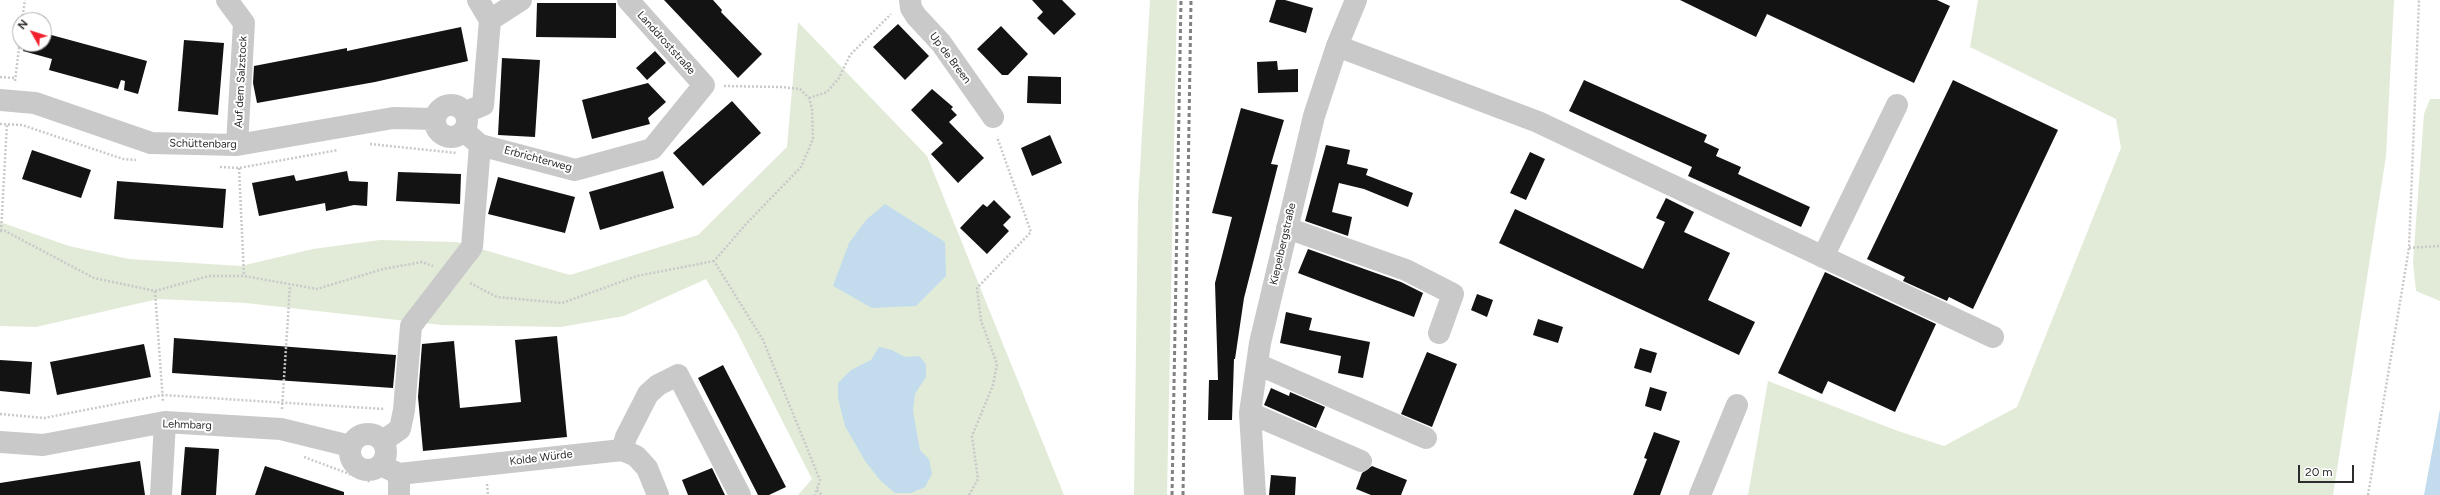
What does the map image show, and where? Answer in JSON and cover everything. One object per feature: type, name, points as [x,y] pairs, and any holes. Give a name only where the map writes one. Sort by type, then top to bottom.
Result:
[{"type":"street","name":"Auf dem Salzstock","points":[[227,0],[244,23],[237,145]]},
{"type":"street","points":[[465,121],[483,105],[490,20],[478,0]]},
{"type":"street","points":[[490,20],[521,0]]},
{"type":"street","name":"Landdroststraße","points":[[628,0],[704,85]]},
{"type":"street","name":"Up de Breen","points":[[910,0],[911,8],[916,16],[941,43],[993,117]]},
{"type":"street","name":"Kiepelbergstraße","points":[[1255,495],[1250,413],[1260,343],[1314,116],[1338,46],[1356,0]]},
{"type":"street","points":[[1338,46],[1538,122],[1993,337]]},
{"type":"street","name":"Erbrichterweg","points":[[465,121],[480,144],[576,170],[652,149],[704,85]]},
{"type":"street","name":"Schüttenbarg","points":[[6,100],[35,103],[151,143],[237,145],[393,118],[435,119],[437,114],[445,106],[456,105],[465,121]]},
{"type":"street","points":[[1823,257],[1897,105]]},
{"type":"street","points":[[383,441],[400,429],[404,410],[411,326],[472,247],[480,144]]},
{"type":"street","points":[[1287,228],[1406,270],[1453,294],[1439,333]]},
{"type":"street","points":[[1257,364],[1426,438]]},
{"type":"street","points":[[658,495],[647,468],[636,456],[622,450],[626,437],[648,394],[658,385],[678,375],[740,495]]},
{"type":"street","points":[[1700,495],[1737,405]]},
{"type":"street","points":[[1250,413],[1361,461]]},
{"type":"street","points":[[161,495],[165,422]]},
{"type":"street","name":"Lehmbarg","points":[[0,442],[43,445],[165,422],[281,429],[350,446]]},
{"type":"street","points":[[350,446],[354,440],[365,433],[372,434],[383,441],[386,453],[388,479]]},
{"type":"street","name":"Kolde Würde","points":[[350,446],[351,458],[358,467],[388,479],[622,450]]},
{"type":"path","points":[[23,12],[25,0]]},
{"type":"path","points":[[809,98],[827,92],[839,78],[850,54],[893,12],[910,0]]},
{"type":"path","points":[[2368,495],[2409,248],[2419,0]]},
{"type":"path","points":[[6,100],[16,78],[19,52]]},
{"type":"path","points":[[0,76],[16,78]]},
{"type":"path","points":[[8,124],[0,231],[94,278],[155,291],[209,276],[244,276],[290,286],[317,289],[383,269],[422,262],[452,273],[497,297],[562,303],[637,276],[714,261],[747,222],[801,167],[813,139],[812,109],[809,98],[800,89],[781,87],[704,85]]},
{"type":"path","points":[[969,495],[978,479],[972,436],[992,385],[997,364],[982,320],[977,288],[1031,232],[998,142]]},
{"type":"path","points":[[239,168],[244,276]]},
{"type":"path","points":[[2409,248],[2440,246]]},
{"type":"path","points":[[714,261],[763,340],[820,480],[815,495]]},
{"type":"path","points":[[281,429],[290,286]]},
{"type":"path","points":[[155,291],[165,422]]},
{"type":"path","points":[[302,457],[388,479]]},
{"type":"path","points":[[817,490],[822,495]]},
{"type":"green space","points":[[1150,0],[1177,0],[1167,495],[1134,495],[1138,202]]},
{"type":"green space","points":[[1978,0],[2394,0],[2386,156],[2333,495],[1748,495],[1768,381],[1898,431],[1944,446],[2017,407],[2121,148],[2116,119],[1970,47]]},
{"type":"green space","points":[[798,22],[927,156],[1064,495],[798,495],[812,479],[737,332],[706,279],[624,316],[561,327],[442,325],[246,303],[158,299],[36,327],[0,326],[0,222],[69,246],[129,259],[241,266],[313,249],[380,240],[457,242],[570,275],[698,235],[787,147]]},
{"type":"green space","points":[[2430,99],[2440,99],[2440,301],[2416,291],[2413,262],[2424,114]]},
{"type":"water","points":[[885,204],[945,242],[946,276],[916,306],[872,308],[833,286],[849,243],[867,219]]},
{"type":"water","points":[[879,347],[892,350],[905,357],[919,356],[926,364],[926,377],[915,394],[913,411],[920,450],[929,459],[932,474],[925,487],[911,493],[895,493],[880,480],[865,461],[845,426],[838,398],[838,383],[851,370],[871,360]]},
{"type":"water","points":[[2440,409],[2440,495],[2424,495]]},
{"type":"building","points":[[664,0],[713,0],[722,10],[721,12],[762,54],[738,78]]},
{"type":"building","points":[[1032,0],[1062,0],[1076,14],[1054,35],[1037,18],[1043,12]]},
{"type":"building","points":[[1276,0],[1285,0],[1313,8],[1306,33],[1269,22]]},
{"type":"building","points":[[1680,0],[1937,0],[1950,6],[1914,83],[1767,14],[1756,37]]},
{"type":"building","points":[[537,3],[616,3],[616,38],[536,37]]},
{"type":"building","points":[[898,24],[929,56],[905,80],[873,47]]},
{"type":"building","points":[[1001,26],[1028,54],[1008,75],[1002,75],[977,49]]},
{"type":"building","points":[[461,27],[468,61],[375,82],[257,103],[253,83],[254,66],[347,48],[347,51]]},
{"type":"building","points":[[52,35],[147,61],[138,94],[124,90],[125,81],[121,80],[118,89],[49,70],[52,59],[27,52],[52,52]]},
{"type":"building","points":[[184,40],[224,43],[218,115],[178,111]]},
{"type":"building","points":[[655,51],[666,63],[647,80],[636,68]]},
{"type":"building","points":[[502,58],[540,60],[535,137],[498,135]]},
{"type":"building","points":[[1277,61],[1278,70],[1298,69],[1298,92],[1258,93],[1257,62]]},
{"type":"building","points":[[1028,76],[1061,77],[1061,104],[1027,103]]},
{"type":"building","points":[[1584,80],[1707,135],[1704,142],[1719,149],[1716,156],[1741,167],[1738,174],[1810,207],[1801,227],[1688,176],[1692,167],[1569,111]]},
{"type":"building","points":[[1953,80],[2058,130],[1973,309],[1949,297],[1947,301],[1903,281],[1905,277],[1867,259]]},
{"type":"building","points":[[648,83],[666,102],[648,118],[650,124],[592,139],[582,100]]},
{"type":"building","points":[[932,89],[953,107],[951,109],[957,115],[949,122],[984,158],[958,183],[931,154],[943,143],[911,110]]},
{"type":"building","points":[[732,101],[761,133],[703,186],[673,153]]},
{"type":"building","points":[[1241,108],[1284,120],[1271,164],[1278,165],[1244,298],[1234,359],[1232,420],[1208,420],[1209,380],[1218,380],[1215,283],[1232,217],[1212,213]]},
{"type":"building","points":[[1050,135],[1062,163],[1032,176],[1021,148]]},
{"type":"building","points":[[1326,145],[1350,150],[1347,164],[1368,169],[1366,175],[1413,193],[1408,207],[1364,189],[1339,183],[1332,212],[1352,217],[1348,236],[1305,221]]},
{"type":"building","points":[[32,150],[91,170],[81,198],[22,179]]},
{"type":"building","points":[[1530,152],[1545,159],[1526,200],[1510,193]]},
{"type":"building","points":[[347,171],[349,181],[368,182],[367,206],[354,205],[326,211],[325,203],[259,216],[252,183],[294,175],[296,181]]},
{"type":"building","points":[[663,171],[674,208],[600,230],[589,192]]},
{"type":"building","points":[[398,172],[461,174],[460,204],[396,201]]},
{"type":"building","points":[[498,177],[575,197],[565,233],[488,214]]},
{"type":"building","points":[[117,181],[226,189],[223,228],[114,219]]},
{"type":"building","points":[[1666,198],[1694,212],[1684,232],[1730,253],[1708,300],[1755,322],[1739,355],[1499,243],[1515,209],[1643,269],[1665,222],[1656,218]]},
{"type":"building","points":[[994,200],[1011,217],[1003,225],[1009,231],[987,254],[960,228],[983,204],[987,207]]},
{"type":"building","points":[[1308,249],[1401,282],[1423,293],[1414,317],[1298,273]]},
{"type":"building","points":[[1825,272],[1936,324],[1895,412],[1828,381],[1822,394],[1778,373]]},
{"type":"building","points":[[1477,294],[1493,300],[1487,317],[1471,310]]},
{"type":"building","points":[[1286,312],[1312,318],[1309,330],[1370,342],[1363,378],[1338,373],[1341,356],[1280,343]]},
{"type":"building","points":[[1538,319],[1563,327],[1558,343],[1533,335]]},
{"type":"building","points":[[557,336],[567,437],[423,451],[418,397],[422,344],[454,341],[460,408],[521,402],[515,340]]},
{"type":"building","points":[[174,338],[396,355],[393,388],[172,373]]},
{"type":"building","points":[[144,344],[151,377],[57,395],[50,362]]},
{"type":"building","points":[[1640,348],[1657,353],[1651,373],[1634,368]]},
{"type":"building","points":[[1427,352],[1457,364],[1432,427],[1401,414]]},
{"type":"building","points":[[0,360],[32,362],[30,394],[0,391]]},
{"type":"building","points":[[723,365],[786,487],[769,495],[758,495],[698,378]]},
{"type":"building","points":[[1650,387],[1667,392],[1661,411],[1645,406]]},
{"type":"building","points":[[1271,388],[1289,396],[1290,392],[1325,407],[1316,428],[1264,405]]},
{"type":"building","points":[[1654,432],[1680,441],[1660,495],[1633,495],[1647,459],[1644,458]]},
{"type":"building","points":[[185,447],[219,449],[216,495],[181,495]]},
{"type":"building","points":[[140,461],[145,495],[0,495],[0,483]]},
{"type":"building","points":[[265,466],[344,492],[344,495],[255,495]]},
{"type":"building","points":[[1372,466],[1407,480],[1401,495],[1371,495],[1356,489],[1362,473]]},
{"type":"building","points":[[712,468],[725,495],[688,495],[682,480]]},
{"type":"building","points":[[1271,475],[1296,477],[1295,495],[1269,495]]},
{"type":"railway","points":[[1172,495],[1181,0]]},
{"type":"railway","points":[[1183,495],[1191,0]]}]
